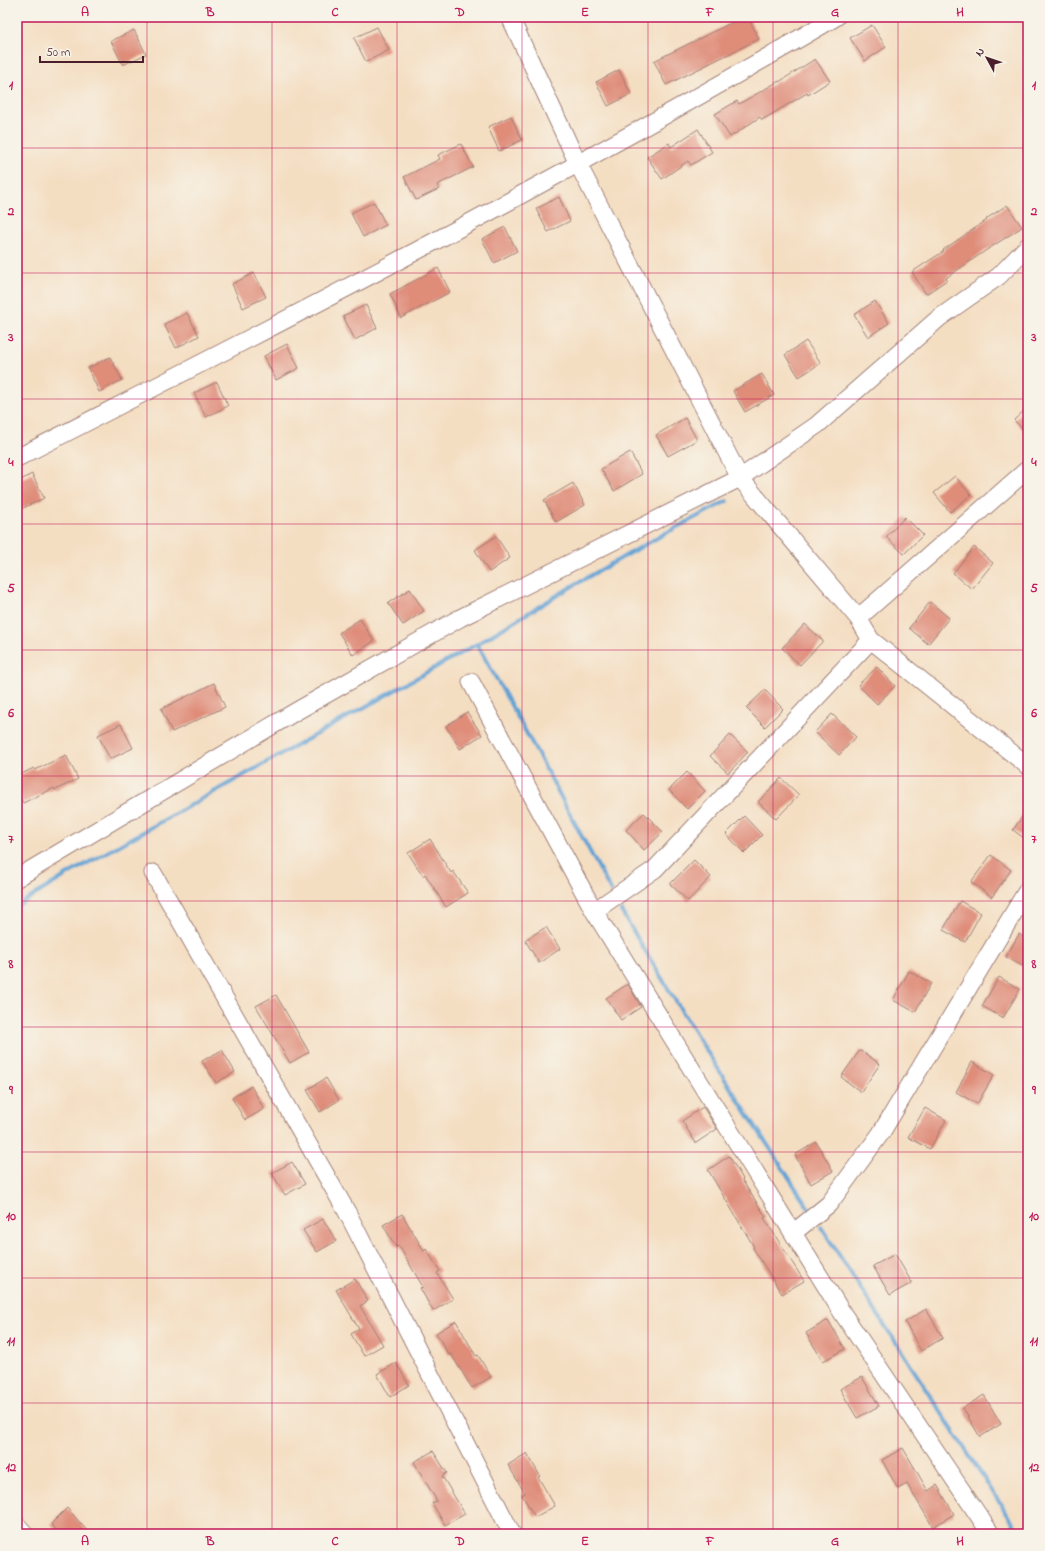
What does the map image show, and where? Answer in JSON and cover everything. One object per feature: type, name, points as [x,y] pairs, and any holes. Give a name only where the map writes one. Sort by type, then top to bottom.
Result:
[{"type":"street","points":[[510,17],[578,164],[740,478],[858,618],[871,640],[1028,766]]},
{"type":"street","points":[[17,458],[423,248],[578,164],[836,17]]},
{"type":"street","points":[[17,878],[295,712],[460,618],[740,478],[817,425],[939,318],[999,276],[1028,246]]},
{"type":"street","points":[[858,618],[1028,468]]},
{"type":"street","points":[[594,911],[655,869],[871,640]]},
{"type":"street","points":[[471,682],[594,911],[843,1314],[991,1534]]},
{"type":"street","points":[[153,873],[347,1212],[512,1534]]},
{"type":"street","points":[[793,1233],[829,1204],[881,1133],[1028,888]]},
{"type":"street","points":[[17,1525],[25,1534]]},
{"type":"building","points":[[743,17],[748,17],[759,39],[666,85],[654,61]]},
{"type":"building","points":[[872,25],[886,47],[865,61],[850,38]]},
{"type":"building","points":[[377,27],[389,50],[366,62],[354,38]]},
{"type":"building","points":[[134,30],[146,54],[123,65],[111,41]]},
{"type":"building","points":[[815,59],[830,81],[762,120],[760,117],[730,137],[715,114],[737,101],[739,104],[779,82]]},
{"type":"building","points":[[619,70],[631,94],[608,106],[596,82]]},
{"type":"building","points":[[511,116],[522,140],[499,151],[488,127]]},
{"type":"building","points":[[698,129],[712,152],[691,165],[688,161],[662,179],[647,157],[669,143],[671,147]]},
{"type":"building","points":[[461,144],[473,167],[437,185],[439,189],[416,200],[404,177],[440,159],[438,155]]},
{"type":"building","points":[[559,197],[570,221],[548,232],[536,209]]},
{"type":"building","points":[[374,202],[386,225],[363,237],[351,213]]},
{"type":"building","points":[[1007,205],[1022,227],[946,278],[947,280],[926,294],[912,272],[944,251],[943,250]]},
{"type":"building","points":[[505,227],[517,251],[494,263],[482,239]]},
{"type":"building","points":[[438,268],[450,292],[401,318],[390,294]]},
{"type":"building","points":[[254,273],[266,297],[243,308],[232,284]]},
{"type":"building","points":[[875,301],[889,323],[868,337],[854,315]]},
{"type":"building","points":[[366,305],[377,328],[355,340],[343,316]]},
{"type":"building","points":[[187,313],[199,336],[176,348],[164,324]]},
{"type":"building","points":[[806,341],[821,363],[799,377],[785,355]]},
{"type":"building","points":[[287,344],[299,368],[276,380],[264,356]]},
{"type":"building","points":[[110,357],[122,380],[99,392],[88,368]]},
{"type":"building","points":[[762,374],[774,395],[745,412],[733,391]]},
{"type":"building","points":[[217,382],[228,406],[206,417],[194,393]]},
{"type":"building","points":[[1028,407],[1028,435],[1014,420]]},
{"type":"building","points":[[685,418],[697,440],[668,456],[656,435]]},
{"type":"building","points":[[630,452],[642,474],[614,491],[601,469]]},
{"type":"building","points":[[32,474],[44,498],[21,509],[17,501],[17,482]]},
{"type":"building","points":[[955,476],[971,495],[950,512],[934,493]]},
{"type":"building","points":[[573,483],[585,505],[556,522],[544,500]]},
{"type":"building","points":[[905,517],[923,535],[904,554],[886,537]]},
{"type":"building","points":[[496,536],[510,558],[489,572],[475,550]]},
{"type":"building","points":[[974,547],[993,563],[972,589],[953,573]]},
{"type":"building","points":[[410,589],[424,611],[403,625],[388,603]]},
{"type":"building","points":[[930,602],[949,618],[928,644],[909,628]]},
{"type":"building","points":[[360,619],[374,641],[353,655],[339,633]]},
{"type":"building","points":[[805,624],[823,641],[800,665],[782,648]]},
{"type":"building","points":[[877,667],[895,686],[877,704],[858,685]]},
{"type":"building","points":[[214,683],[225,707],[172,732],[161,709]]},
{"type":"building","points":[[765,690],[783,709],[765,727],[746,708]]},
{"type":"building","points":[[467,712],[482,735],[460,749],[446,726]]},
{"type":"building","points":[[832,714],[856,737],[839,755],[815,732]]},
{"type":"building","points":[[121,724],[133,748],[110,759],[98,735]]},
{"type":"building","points":[[730,735],[748,752],[728,773],[710,756]]},
{"type":"building","points":[[66,755],[78,779],[55,790],[54,788],[23,803],[17,791],[17,776],[34,768],[35,770]]},
{"type":"building","points":[[687,772],[705,791],[687,809],[669,790]]},
{"type":"building","points":[[781,778],[799,795],[776,819],[758,802]]},
{"type":"building","points":[[1028,808],[1028,841],[1013,830]]},
{"type":"building","points":[[644,813],[663,832],[644,850],[626,830]]},
{"type":"building","points":[[744,816],[762,835],[744,853],[726,834]]},
{"type":"building","points":[[430,839],[451,873],[453,871],[468,893],[446,907],[425,874],[423,876],[408,853]]},
{"type":"building","points":[[991,855],[1011,870],[992,897],[971,882]]},
{"type":"building","points":[[694,860],[711,877],[688,901],[670,884]]},
{"type":"building","points":[[960,901],[981,913],[965,942],[943,930]]},
{"type":"building","points":[[546,927],[560,949],[539,963],[525,940]]},
{"type":"building","points":[[1019,934],[1028,940],[1028,969],[1006,957]]},
{"type":"building","points":[[909,971],[931,983],[915,1012],[893,1000]]},
{"type":"building","points":[[999,977],[1020,989],[1003,1018],[982,1006]]},
{"type":"building","points":[[628,984],[641,1007],[621,1020],[606,998]]},
{"type":"building","points":[[276,995],[309,1052],[290,1063],[256,1006]]},
{"type":"building","points":[[222,1050],[235,1072],[216,1083],[202,1061]]},
{"type":"building","points":[[860,1050],[880,1064],[861,1092],[841,1077]]},
{"type":"building","points":[[972,1062],[994,1075],[977,1104],[956,1092]]},
{"type":"building","points":[[326,1078],[339,1100],[320,1112],[307,1090]]},
{"type":"building","points":[[251,1086],[264,1109],[245,1120],[232,1098]]},
{"type":"building","points":[[703,1107],[717,1129],[696,1143],[682,1121]]},
{"type":"building","points":[[925,1108],[946,1120],[930,1149],[908,1137]]},
{"type":"building","points":[[816,1142],[833,1171],[811,1184],[795,1155]]},
{"type":"building","points":[[729,1156],[743,1179],[742,1180],[766,1217],[764,1218],[804,1281],[782,1294],[753,1248],[754,1247],[708,1170]]},
{"type":"building","points":[[292,1162],[305,1184],[285,1195],[272,1173]]},
{"type":"building","points":[[402,1214],[424,1251],[426,1249],[440,1271],[437,1273],[453,1299],[433,1311],[420,1288],[423,1287],[399,1246],[396,1247],[383,1225]]},
{"type":"building","points":[[323,1219],[336,1241],[317,1252],[303,1230]]},
{"type":"building","points":[[895,1254],[912,1283],[890,1295],[873,1266]]},
{"type":"building","points":[[355,1279],[368,1301],[360,1306],[383,1345],[364,1356],[351,1334],[359,1329],[336,1290]]},
{"type":"building","points":[[926,1309],[943,1338],[921,1351],[905,1322]]},
{"type":"building","points":[[828,1320],[845,1349],[823,1361],[806,1333]]},
{"type":"building","points":[[456,1321],[476,1356],[478,1355],[491,1377],[472,1388],[436,1333]]},
{"type":"building","points":[[396,1363],[409,1385],[390,1397],[377,1374]]},
{"type":"building","points":[[862,1377],[879,1406],[857,1418],[840,1389]]},
{"type":"building","points":[[984,1395],[1001,1424],[980,1437],[963,1408]]},
{"type":"building","points":[[903,1448],[928,1491],[937,1485],[954,1514],[933,1527],[907,1484],[898,1489],[882,1460]]},
{"type":"building","points":[[433,1451],[447,1473],[442,1476],[465,1514],[445,1525],[432,1503],[437,1501],[414,1462]]},
{"type":"building","points":[[527,1453],[540,1476],[538,1477],[555,1506],[535,1517],[522,1495],[525,1493],[508,1465]]},
{"type":"building","points":[[67,1508],[90,1534],[60,1534],[51,1524]]},
{"type":"waterway","points":[[17,906],[70,873],[477,644],[581,581],[664,534],[727,501]]},
{"type":"waterway","points":[[477,644],[611,891]]},
{"type":"waterway","points":[[621,911],[700,1041],[810,1210]]},
{"type":"waterway","points":[[821,1227],[1020,1534]]}]
